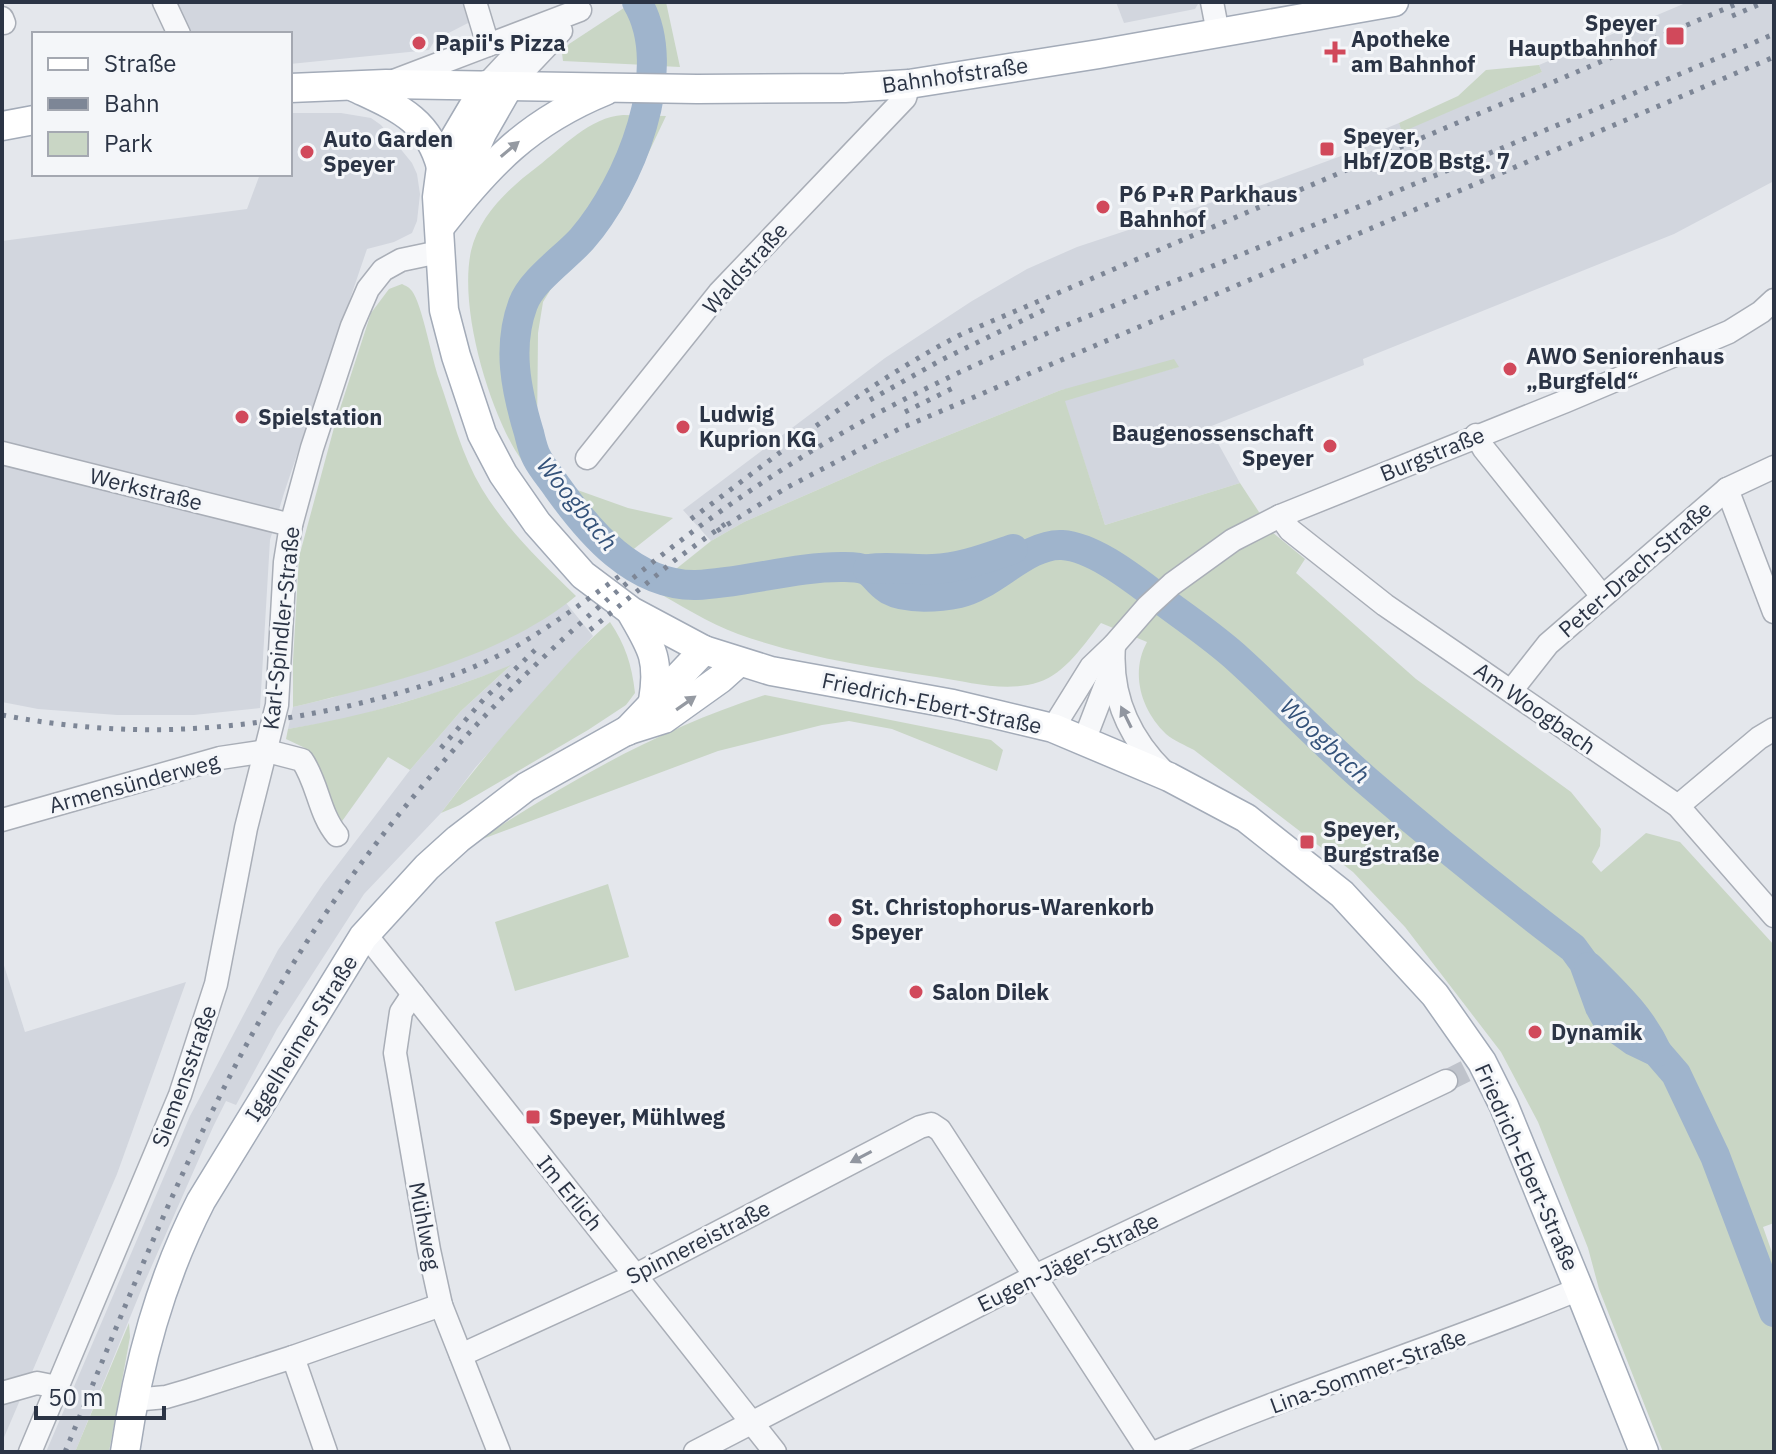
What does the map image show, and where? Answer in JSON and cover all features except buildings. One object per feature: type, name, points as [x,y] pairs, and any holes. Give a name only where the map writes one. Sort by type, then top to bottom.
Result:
[{"type":"main road","name":"Bahnhofstraße","points":[[292,88],[386,84],[675,89],[845,88],[909,84],[1394,2]]},
{"type":"main road","points":[[349,85],[400,110],[419,124],[429,136],[441,167]]},
{"type":"main road","name":"Friedrich-Ebert-Straße","points":[[498,85],[452,141],[441,167],[437,197],[444,310],[482,434],[503,474],[537,523],[583,575],[631,611],[704,650],[739,662],[953,704],[1053,728],[1169,777],[1246,818],[1342,894],[1435,995],[1475,1066],[1504,1106],[1644,1452]]},
{"type":"main road","name":"Friedrich-Ebert-Straße","points":[[440,240],[498,85]]},
{"type":"main road","points":[[440,240],[480,177],[512,146],[586,99],[621,88]]},
{"type":"main road","points":[[2,126],[32,120]]},
{"type":"main road","points":[[631,611],[656,661],[653,701]]},
{"type":"main road","name":"Iggelheimer Straße","points":[[626,731],[704,650]]},
{"type":"main road","name":"Iggelheimer Straße","points":[[125,1452],[133,1396],[159,1299],[180,1242],[233,1148],[363,937],[427,867],[493,811],[526,787],[626,731],[664,719],[739,662]]},
{"type":"street","points":[[164,2],[178,32]]},
{"type":"street","points":[[475,2],[488,45]]},
{"type":"street","points":[[1212,2],[1218,33]]},
{"type":"street","points":[[386,84],[585,6]]},
{"type":"street","points":[[498,85],[585,6]]},
{"type":"street","name":"Waldstraße","points":[[587,458],[719,293],[905,98],[909,84]]},
{"type":"street","name":"Karl-Spindler-Straße","points":[[337,835],[326,818],[302,760],[267,751],[279,689],[285,562],[291,525],[312,448],[368,289],[390,266],[440,240]]},
{"type":"street","name":"Burgstraße","points":[[1053,728],[1091,667],[1117,648],[1172,584],[1233,540],[1280,516],[1729,332],[1774,300]]},
{"type":"street","points":[[1476,435],[1602,596]]},
{"type":"street","name":"Werkstraße","points":[[2,453],[291,525]]},
{"type":"street","name":"Peter-Drach-Straße","points":[[1511,691],[1548,644],[1727,489],[1774,467]]},
{"type":"street","points":[[1727,489],[1774,612]]},
{"type":"street","name":"Am Woogbach","points":[[1280,516],[1290,530],[1385,605],[1678,806],[1774,916]]},
{"type":"street","points":[[1117,648],[1123,716],[1156,765],[1169,777]]},
{"type":"street","name":"Burgstraße","points":[[1084,741],[1117,648]]},
{"type":"street","points":[[1678,806],[1774,729]]},
{"type":"street","name":"Armensünderweg","points":[[2,820],[180,767],[267,751]]},
{"type":"street","name":"Siemensstraße","points":[[30,1452],[180,1095],[201,1034],[219,972],[246,828],[267,751]]},
{"type":"street","name":"Im Erlich","points":[[363,937],[374,945],[775,1452]]},
{"type":"street","name":"Mühlweg","points":[[413,994],[401,1012],[395,1053],[429,1250],[441,1305],[499,1452]]},
{"type":"street","name":"Eugen-Jäger-Straße","points":[[695,1452],[1035,1276],[1446,1081]]},
{"type":"street","name":"Spinnereistraße","points":[[461,1355],[636,1275],[931,1124],[940,1130],[1035,1276]]},
{"type":"street","points":[[1035,1276],[1149,1452]]},
{"type":"street","name":"Lina-Sommer-Straße","points":[[1156,1452],[1386,1362],[1503,1321],[1579,1289]]},
{"type":"street","points":[[133,1396],[144,1399],[166,1397],[441,1305]]},
{"type":"street","points":[[293,1357],[326,1452]]},
{"type":"street","points":[[2,1393],[37,1383],[57,1387]]},
{"type":"shaded area","points":[[174,2],[464,2],[470,22],[435,40],[429,50],[292,64],[292,32],[186,32]]},
{"type":"shaded area","points":[[1116,2],[1198,4],[1195,9],[1124,23]]},
{"type":"shaded area","points":[[1688,2],[1774,2],[1774,181],[1674,234],[1363,359],[1364,365],[1209,427],[1240,483],[1105,525],[1064,400],[1178,367],[1061,390],[879,463],[744,522],[711,541],[683,510],[885,358],[1027,269],[1077,247],[1363,148],[1360,139],[1399,123],[1402,131],[1542,72],[1539,65]]},
{"type":"shaded area","points":[[292,113],[341,113],[371,118],[381,125],[412,163],[420,194],[417,221],[412,233],[394,242],[367,249],[284,493],[270,540],[260,708],[194,715],[117,715],[38,709],[2,702],[2,241],[247,209],[259,176],[292,176]]},
{"type":"shaded area","points":[[566,603],[593,636],[475,768],[441,813],[364,894],[277,1029],[236,1105],[226,1101],[142,1288],[75,1452],[46,1452],[190,1116],[278,950],[323,884],[410,770],[461,711],[509,667],[347,719],[288,729],[293,707],[331,698],[508,638]]},
{"type":"shaded area","points":[[2,959],[25,1032],[186,982],[117,1174],[2,1442]]},
{"type":"green space","points":[[646,2],[666,2],[680,67],[660,66],[654,21]]},
{"type":"green space","points":[[630,4],[641,27],[646,65],[563,61],[562,53],[569,44]]},
{"type":"green space","points":[[1539,65],[1542,72],[1402,132],[1399,123],[1458,96],[1486,70]]},
{"type":"green space","points":[[623,115],[666,116],[622,209],[603,233],[557,279],[543,302],[538,333],[537,434],[548,463],[569,487],[628,508],[673,518],[611,567],[548,497],[525,466],[505,430],[478,354],[472,326],[468,274],[475,238],[488,215],[506,194],[577,134],[599,121]]},
{"type":"green space","points":[[402,284],[416,298],[458,436],[482,489],[514,532],[576,596],[546,618],[478,652],[404,678],[293,707],[299,557],[335,424],[371,313],[389,289]]},
{"type":"green space","points":[[1174,359],[1179,367],[1065,401],[1105,525],[1240,483],[1272,532],[1305,559],[1296,573],[1416,679],[1571,792],[1601,829],[1600,846],[1592,862],[1601,872],[1646,833],[1680,842],[1774,945],[1774,1223],[1763,1227],[1774,1258],[1774,1452],[1663,1452],[1538,1122],[1501,1052],[1405,927],[1353,872],[1157,724],[1145,703],[1139,678],[1139,666],[1147,642],[1101,623],[1074,657],[1048,678],[1014,687],[988,686],[836,660],[762,642],[716,624],[651,589],[711,541],[744,522],[879,463],[1061,390]]},
{"type":"green space","points":[[610,622],[624,647],[632,673],[635,693],[626,705],[460,805],[441,813],[521,715]]},
{"type":"green space","points":[[511,665],[461,711],[410,770],[388,757],[340,824],[305,748],[286,739],[288,729],[401,703]]},
{"type":"green space","points":[[765,695],[991,740],[1003,750],[997,771],[892,729],[849,721],[822,725],[718,751],[477,841],[616,758],[689,723]]},
{"type":"green space","points":[[608,884],[629,957],[515,991],[495,922]]},
{"type":"green space","points":[[129,1323],[130,1337],[109,1452],[75,1452]]},
{"type":"waterway","name":"Woogbach","points":[[637,2],[648,29],[652,60],[650,92],[631,158],[616,189],[582,239],[527,295],[515,336],[517,385],[534,452],[584,521],[615,553],[633,566],[674,583],[715,584],[808,569],[855,567],[868,571],[896,593],[943,596],[972,589],[1023,557],[1049,546],[1062,545],[1086,551],[1123,572],[1229,651],[1367,781],[1468,866],[1573,948],[1584,963],[1609,1023],[1634,1041],[1657,1052],[1676,1074],[1715,1156],[1774,1312]]},
{"type":"waterway","name":"Woogbach","points":[[868,569],[943,568],[1013,549]]},
{"type":"waterway","name":"Woogbach","points":[[1589,967],[1636,1017],[1657,1052]]},
{"type":"tunnel","points":[[1446,1081],[1468,1070]]},
{"type":"railway","points":[[691,519],[858,397],[964,333],[1741,2]]},
{"type":"railway","points":[[1732,16],[1765,2]]},
{"type":"railway","points":[[65,1452],[152,1242],[216,1104],[251,1036],[330,907],[381,837],[493,707],[555,646],[620,589],[757,486],[830,440],[930,386],[1086,317],[1774,34]]},
{"type":"railway","points":[[717,531],[786,488],[899,429],[1774,57]]},
{"type":"railway","points":[[870,400],[943,359],[1044,310]]},
{"type":"railway","points":[[905,412],[955,387]]},
{"type":"railway","points":[[590,630],[675,560],[725,524]]},
{"type":"railway","points":[[2,715],[89,727],[173,729],[257,722],[344,707],[434,682],[499,655],[547,627],[625,572]]},
{"type":"railway","points":[[441,748],[484,699],[535,650]]},
{"type":"place","name":"Speyer Hauptbahnhof","points":[[1675,36]]},
{"type":"place","name":"Papii's Pizza","points":[[419,43]]},
{"type":"place","name":"Apotheke am Bahnhof","points":[[1335,52]]},
{"type":"place","name":"Speyer, Hbf/ZOB Bstg. 7","points":[[1327,149]]},
{"type":"place","name":"Auto Garden Speyer","points":[[307,152]]},
{"type":"place","name":"P6 P+R Parkhaus Bahnhof","points":[[1103,207]]},
{"type":"place","name":"AWO Seniorenhaus „Burgfeld“","points":[[1510,369]]},
{"type":"place","name":"Spielstation","points":[[242,417]]},
{"type":"place","name":"Ludwig Kuprion KG","points":[[683,427]]},
{"type":"place","name":"Baugenossenschaft Speyer","points":[[1330,446]]},
{"type":"place","name":"Speyer, Burgstraße","points":[[1307,842]]},
{"type":"place","name":"St. Christophorus-Warenkorb Speyer","points":[[835,920]]},
{"type":"place","name":"Salon Dilek","points":[[916,992]]},
{"type":"place","name":"Dynamik","points":[[1535,1032]]},
{"type":"place","name":"Speyer, Mühlweg","points":[[533,1117]]}]
